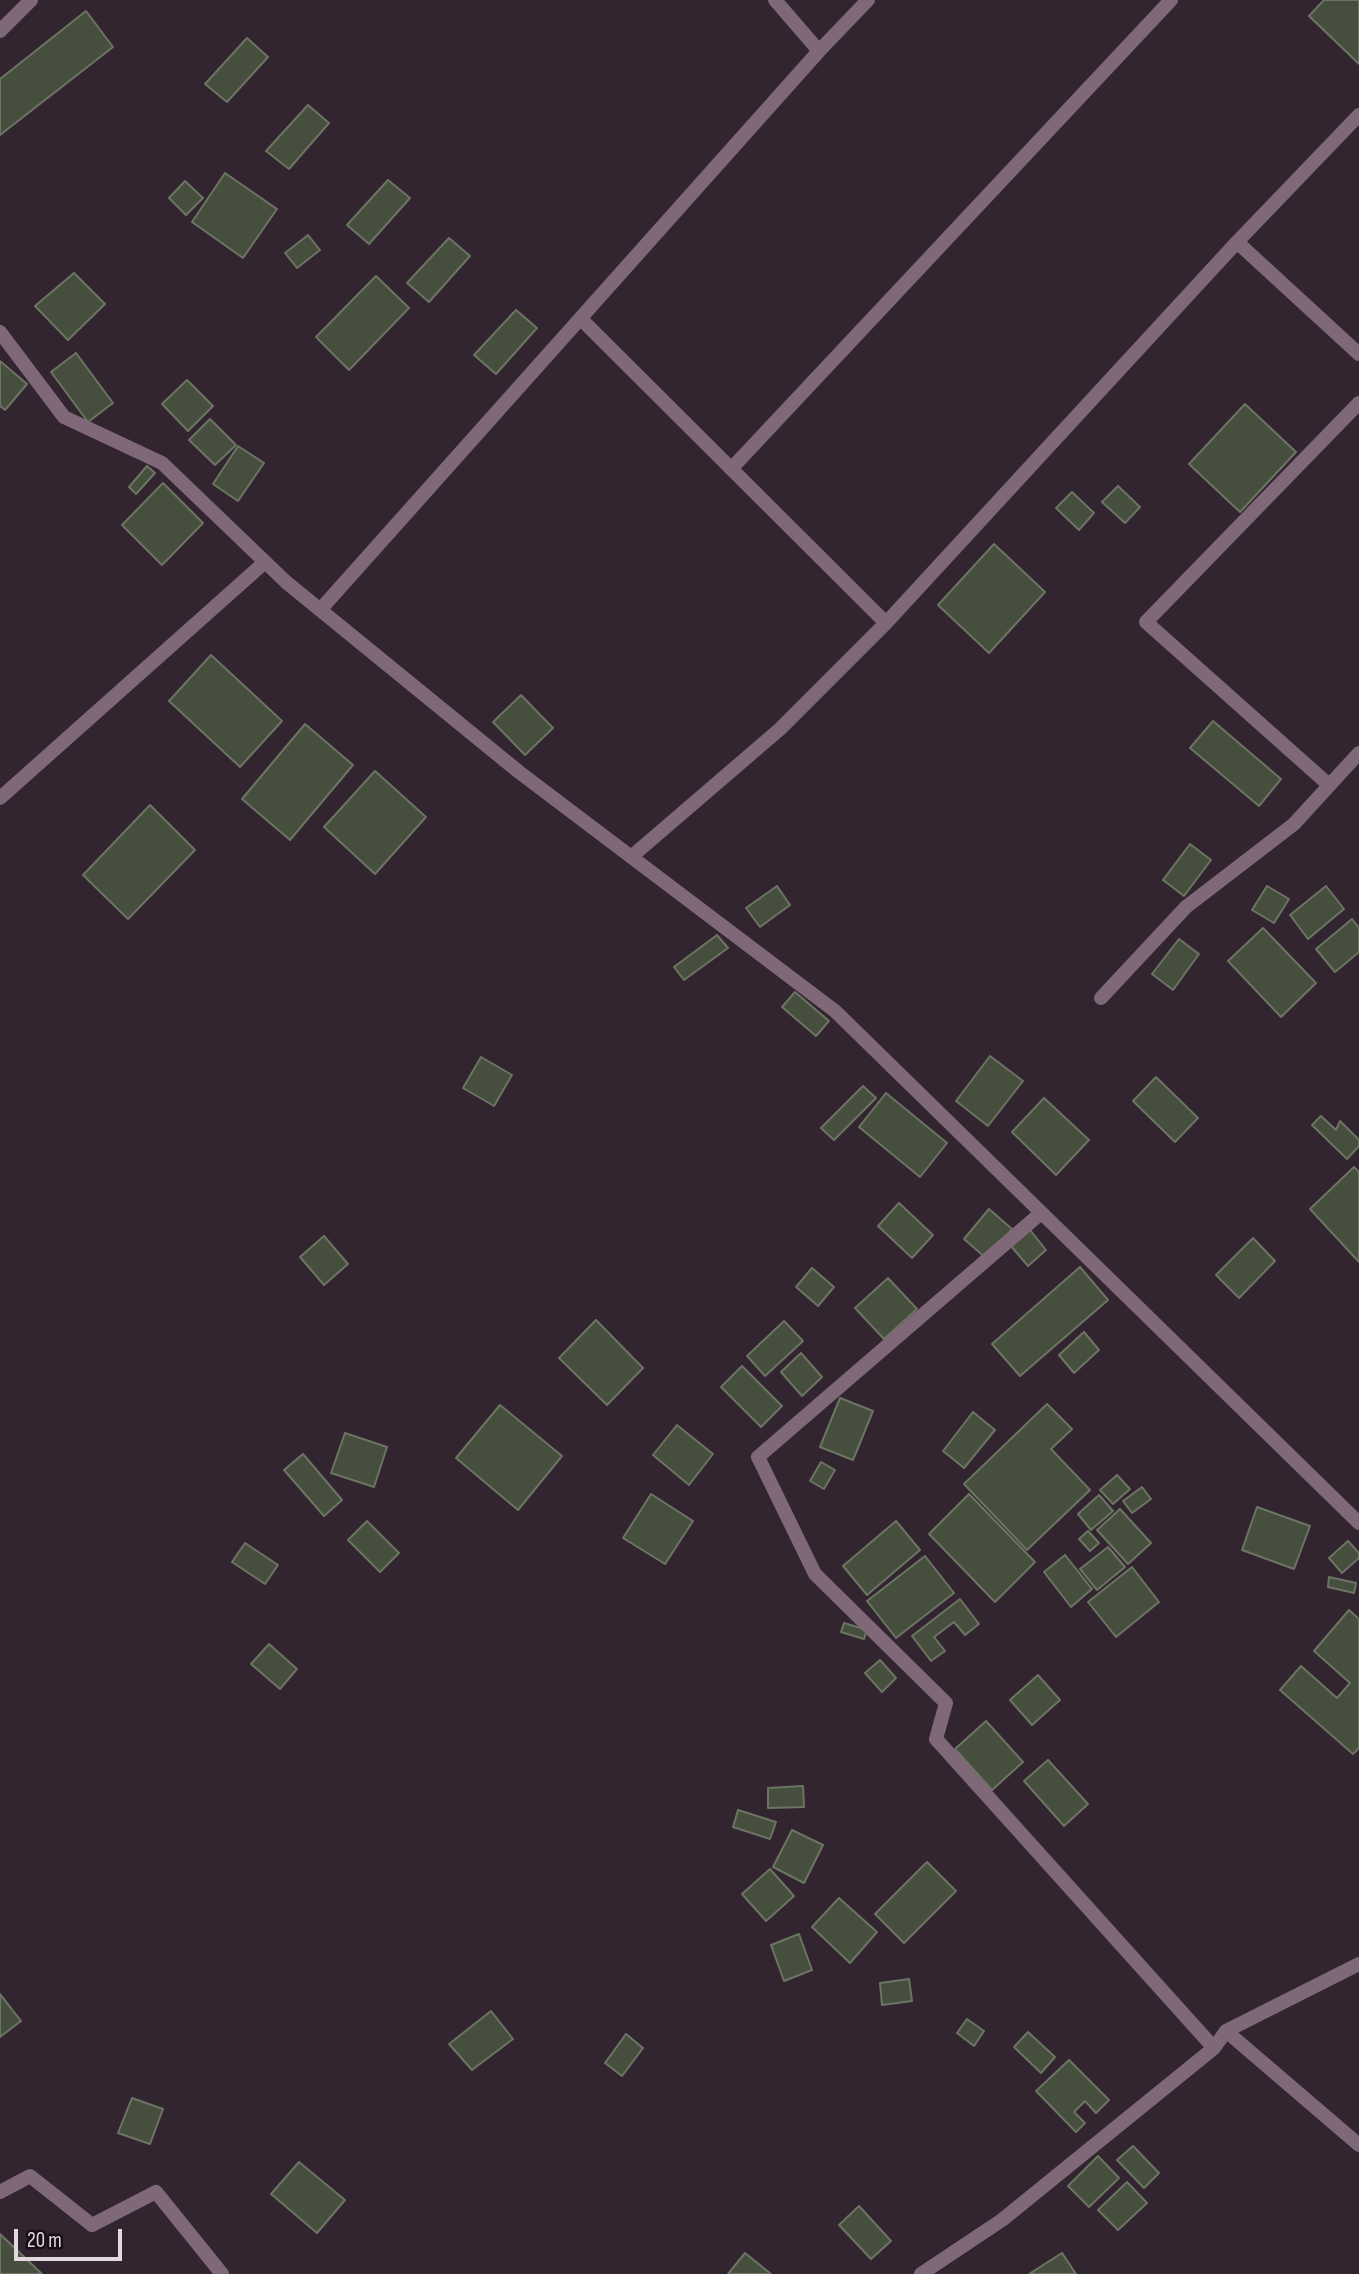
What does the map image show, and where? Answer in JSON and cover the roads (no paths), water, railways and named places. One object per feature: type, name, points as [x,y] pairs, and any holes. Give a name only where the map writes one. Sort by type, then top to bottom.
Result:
[{"type":"street","points":[[0,31],[31,0]]},
{"type":"street","points":[[775,0],[819,51]]},
{"type":"street","points":[[320,610],[819,51],[868,0]]},
{"type":"street","points":[[731,469],[1171,0]]},
{"type":"street","points":[[631,857],[780,729],[886,623],[1237,242],[1359,115]]},
{"type":"street","points":[[1237,242],[1359,354]]},
{"type":"street","points":[[581,319],[886,623]]},
{"type":"street","points":[[0,332],[64,417],[162,463],[265,562],[320,610],[519,772],[835,1010],[1359,1523]]},
{"type":"street","points":[[1329,785],[1146,622],[1359,403]]},
{"type":"street","points":[[0,798],[265,562]]},
{"type":"street","points":[[1101,998],[1186,907],[1294,824],[1359,753]]},
{"type":"street","points":[[1041,1213],[758,1457],[815,1574],[946,1703],[936,1739],[1214,2048]]},
{"type":"street","points":[[922,2274],[1002,2220],[1214,2048],[1226,2031],[1359,1964]]},
{"type":"street","points":[[1226,2031],[1359,2145]]},
{"type":"street","points":[[0,2192],[30,2176],[92,2225],[156,2192],[222,2274]]}]
